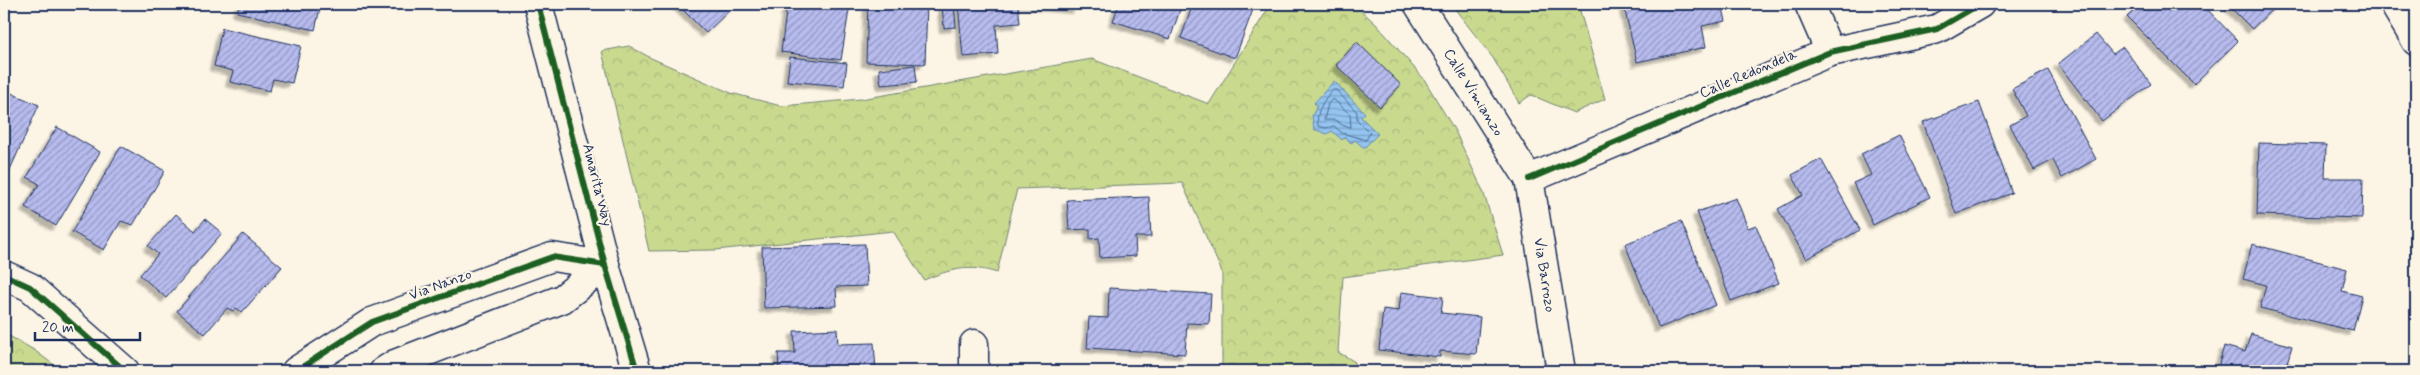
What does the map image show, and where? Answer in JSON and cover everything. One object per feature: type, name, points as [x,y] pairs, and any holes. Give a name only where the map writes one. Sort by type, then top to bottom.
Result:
[{"type":"street","name":"Amarita Way","points":[[538,4],[605,265],[637,371]]},
{"type":"street","name":"Calle Vimianzo","points":[[1418,4],[1529,180]]},
{"type":"street","points":[[1809,4],[1830,52]]},
{"type":"street","name":"Calle Redondela","points":[[1529,180],[1830,52],[1937,29],[1980,4]]},
{"type":"street","points":[[2394,4],[2416,41]]},
{"type":"street","name":"Via Barrozo","points":[[1529,180],[1561,371]]},
{"type":"street","name":"Via Nanzo","points":[[296,371],[372,322],[552,257],[605,265]]},
{"type":"street","points":[[384,371],[395,364],[562,299],[605,265]]},
{"type":"street","points":[[4,276],[30,287],[126,371]]},
{"type":"street","points":[[974,344],[974,371]]},
{"type":"green space","points":[[1271,4],[1354,4],[1377,25],[1424,79],[1455,131],[1483,191],[1503,255],[1343,277],[1338,352],[1355,362],[1352,371],[1222,371],[1222,272],[1182,183],[1017,189],[997,273],[969,268],[943,273],[924,280],[893,231],[716,250],[649,251],[602,51],[629,46],[651,58],[731,93],[781,106],[861,99],[1092,59],[1209,104]]},
{"type":"green space","points":[[1451,4],[1578,4],[1605,99],[1574,113],[1531,95],[1519,103],[1493,58]]},
{"type":"green space","points":[[4,333],[34,350],[62,371],[4,371]]},
{"type":"water","points":[[1334,81],[1365,113],[1361,117],[1378,134],[1364,148],[1355,140],[1351,143],[1345,137],[1342,140],[1332,131],[1327,134],[1314,129],[1312,116],[1317,106],[1314,103]]},
{"type":"building","points":[[239,4],[321,4],[315,30],[237,12]]},
{"type":"building","points":[[677,4],[736,4],[706,33]]},
{"type":"building","points":[[787,4],[850,4],[841,60],[781,52]]},
{"type":"building","points":[[868,4],[927,4],[925,64],[866,62]]},
{"type":"building","points":[[942,4],[954,4],[956,27],[944,28]]},
{"type":"building","points":[[958,4],[1018,4],[1020,23],[996,25],[998,54],[963,57]]},
{"type":"building","points":[[1023,4],[1078,4],[1077,9]]},
{"type":"building","points":[[1119,4],[1182,4],[1170,39],[1113,21]]},
{"type":"building","points":[[1193,4],[1255,4],[1235,58],[1181,38]]},
{"type":"building","points":[[1639,4],[1722,4],[1726,21],[1702,26],[1706,47],[1637,62],[1624,7]]},
{"type":"building","points":[[2141,4],[2202,4],[2238,41],[2194,84],[2127,17]]},
{"type":"building","points":[[2227,4],[2278,4],[2252,29]]},
{"type":"building","points":[[222,28],[301,46],[292,83],[273,79],[270,91],[230,82],[233,71],[214,66]]},
{"type":"building","points":[[2096,34],[2113,54],[2123,47],[2151,84],[2102,121],[2058,64]]},
{"type":"building","points":[[1357,42],[1401,85],[1380,107],[1336,65]]},
{"type":"building","points":[[790,57],[847,63],[844,86],[787,81]]},
{"type":"building","points":[[915,65],[917,82],[881,85],[879,69]]},
{"type":"building","points":[[2048,70],[2096,159],[2062,178],[2053,160],[2034,170],[2010,125],[2026,116],[2012,89]]},
{"type":"building","points":[[4,90],[39,105],[4,183]]},
{"type":"building","points":[[1979,102],[2012,193],[1956,214],[1923,122]]},
{"type":"building","points":[[57,127],[100,152],[56,226],[25,207],[39,184],[27,177]]},
{"type":"building","points":[[1899,135],[1930,197],[1873,225],[1853,183],[1871,175],[1861,154]]},
{"type":"building","points":[[2259,143],[2326,145],[2325,178],[2363,178],[2362,218],[2257,215]]},
{"type":"building","points":[[121,146],[165,171],[133,225],[121,221],[104,250],[72,232]]},
{"type":"building","points":[[1821,159],[1860,230],[1806,259],[1778,209],[1803,195],[1792,175]]},
{"type":"building","points":[[1149,197],[1151,237],[1135,237],[1136,256],[1100,258],[1099,238],[1090,239],[1090,229],[1069,230],[1067,200]]},
{"type":"building","points":[[1736,198],[1748,228],[1756,225],[1779,283],[1731,301],[1697,212]]},
{"type":"building","points":[[176,214],[195,231],[205,219],[222,233],[166,298],[140,275],[158,254],[148,246]]},
{"type":"building","points":[[1681,221],[1716,305],[1659,328],[1625,244]]},
{"type":"building","points":[[243,234],[282,267],[242,312],[236,308],[233,311],[227,308],[205,334],[177,311]]},
{"type":"building","points":[[865,244],[867,286],[836,287],[837,306],[764,308],[762,247]]},
{"type":"building","points":[[2252,244],[2347,269],[2342,291],[2362,296],[2353,331],[2260,308],[2266,285],[2243,279]]},
{"type":"building","points":[[1109,288],[1211,294],[1209,324],[1187,323],[1185,354],[1087,348],[1089,317],[1108,318]]},
{"type":"building","points":[[1401,292],[1443,297],[1441,313],[1480,317],[1476,354],[1440,351],[1440,357],[1379,350],[1383,309],[1399,311]]},
{"type":"building","points":[[837,329],[838,344],[874,343],[876,371],[779,371],[778,353],[795,353],[794,331]]},
{"type":"building","points":[[2251,334],[2292,346],[2287,363],[2317,371],[2217,371],[2224,346],[2245,352]]},
{"type":"cycle path","points":[[538,4],[605,265],[637,371]]},
{"type":"cycle path","points":[[1529,179],[1830,52],[1937,29],[1980,4]]},
{"type":"cycle path","points":[[296,371],[372,322],[552,257],[605,265]]},
{"type":"cycle path","points":[[4,275],[30,287],[125,371]]}]
